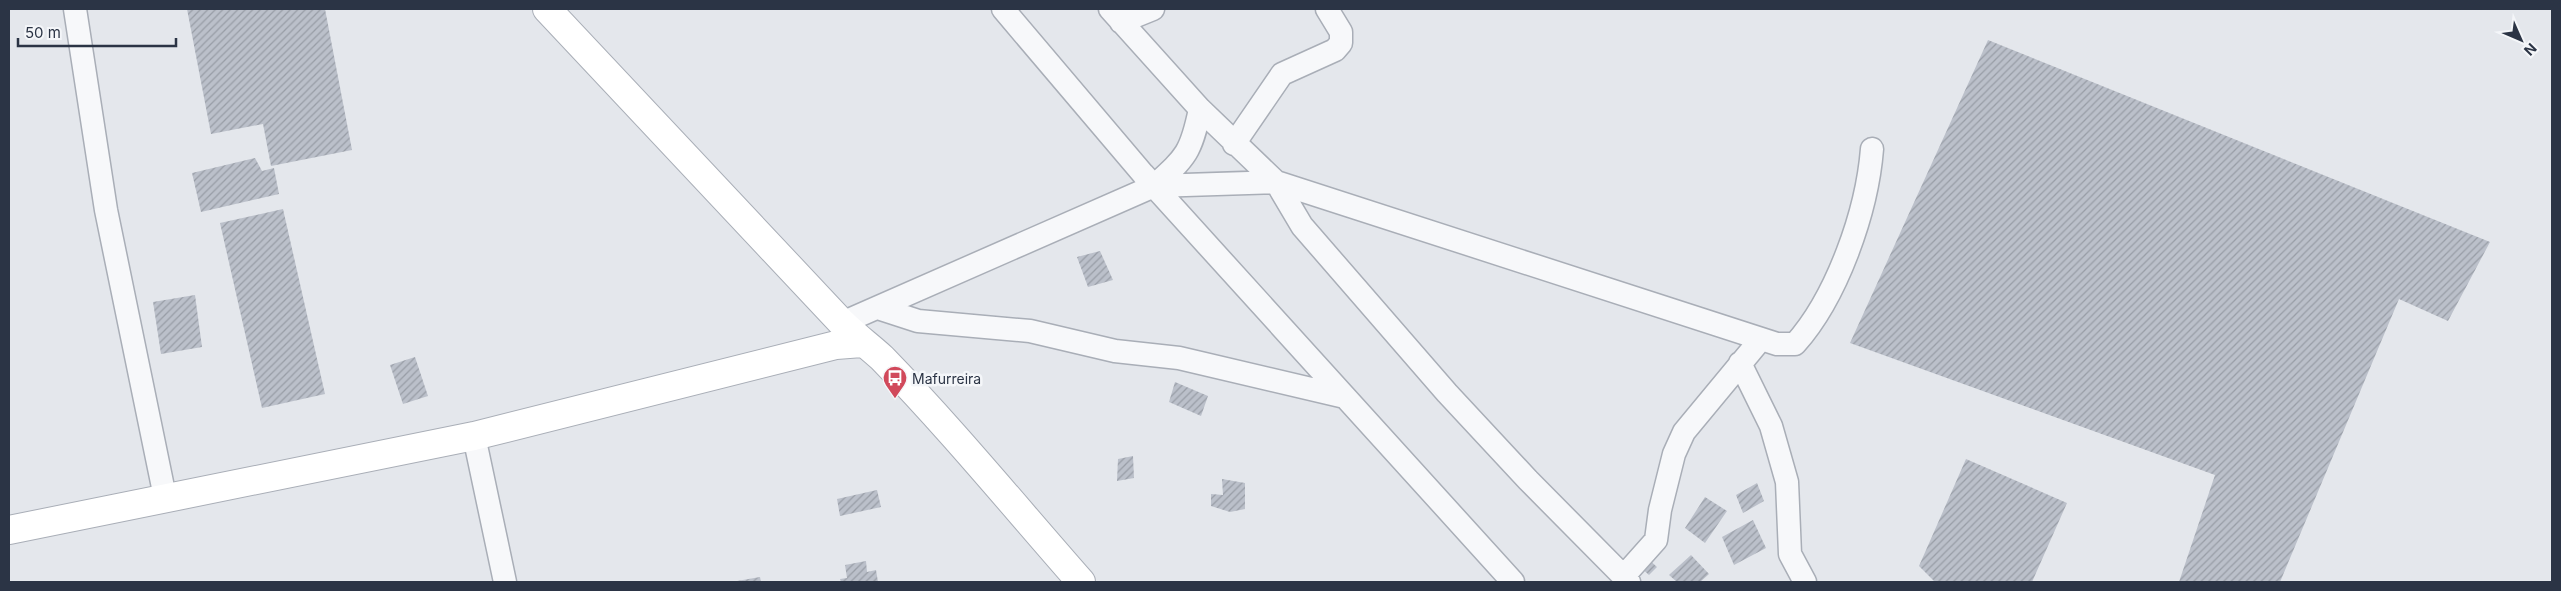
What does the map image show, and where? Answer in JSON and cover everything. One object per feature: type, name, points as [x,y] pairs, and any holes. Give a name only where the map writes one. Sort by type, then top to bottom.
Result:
[{"type":"main road","points":[[547,9],[842,323],[862,343],[873,350],[913,391],[1081,582]]},
{"type":"main road","points":[[9,530],[474,436],[836,345],[862,343]]},
{"type":"street","points":[[75,9],[106,210],[165,497]]},
{"type":"street","points":[[1003,9],[1154,186],[1508,581]]},
{"type":"street","points":[[1116,15],[1153,9]]},
{"type":"street","points":[[1234,144],[1282,74],[1335,50],[1341,43],[1341,32],[1328,9]]},
{"type":"street","points":[[1116,15],[1200,109],[1234,144],[1276,182],[1302,226],[1447,394],[1626,579],[1656,540],[1660,510],[1674,454],[1684,432],[1761,339]]},
{"type":"street","points":[[842,323],[1154,186],[1185,158],[1195,137],[1200,109]]},
{"type":"street","points":[[1154,186],[1276,182],[1777,344],[1795,344],[1810,328],[1829,296],[1867,191],[1872,149]]},
{"type":"street","points":[[878,308],[918,321],[1030,331],[1115,351],[1179,358],[1345,397]]},
{"type":"street","points":[[1740,364],[1771,426],[1787,482],[1790,554],[1806,582]]},
{"type":"street","points":[[474,436],[505,582]]},
{"type":"building","points":[[187,9],[325,9],[352,150],[271,166],[263,124],[211,134]]},
{"type":"building","points":[[1988,40],[2490,242],[2448,321],[2399,299],[2280,582],[2179,582],[2215,475],[1850,343]]},
{"type":"building","points":[[255,158],[262,171],[274,168],[279,194],[201,212],[192,173]]},
{"type":"building","points":[[283,209],[325,394],[262,408],[220,223]]},
{"type":"building","points":[[1100,251],[1113,280],[1088,287],[1077,257]]},
{"type":"building","points":[[195,295],[202,347],[161,354],[153,302]]},
{"type":"building","points":[[415,357],[428,396],[403,404],[390,365]]},
{"type":"building","points":[[1175,382],[1208,396],[1201,416],[1169,402]]},
{"type":"building","points":[[1133,456],[1134,478],[1117,481],[1118,459]]},
{"type":"building","points":[[1966,459],[2067,503],[2032,582],[1935,582],[1919,566]]},
{"type":"building","points":[[1222,479],[1245,483],[1245,509],[1230,512],[1211,506],[1211,494],[1223,495]]},
{"type":"building","points":[[1757,483],[1764,501],[1743,513],[1736,495]]},
{"type":"building","points":[[877,490],[881,507],[840,516],[837,499]]},
{"type":"building","points":[[1705,497],[1727,511],[1705,543],[1685,528]]},
{"type":"building","points":[[1753,520],[1766,548],[1734,565],[1722,537]]},
{"type":"building","points":[[1691,555],[1709,574],[1700,582],[1677,582],[1669,575]]},
{"type":"building","points":[[1646,557],[1657,567],[1649,575],[1638,565]]},
{"type":"building","points":[[866,561],[867,572],[876,570],[878,582],[841,582],[840,579],[847,578],[845,565]]},
{"type":"building","points":[[760,577],[761,582],[737,582],[737,581]]},
{"type":"place","name":"Mafurreira","points":[[895,399]]}]
